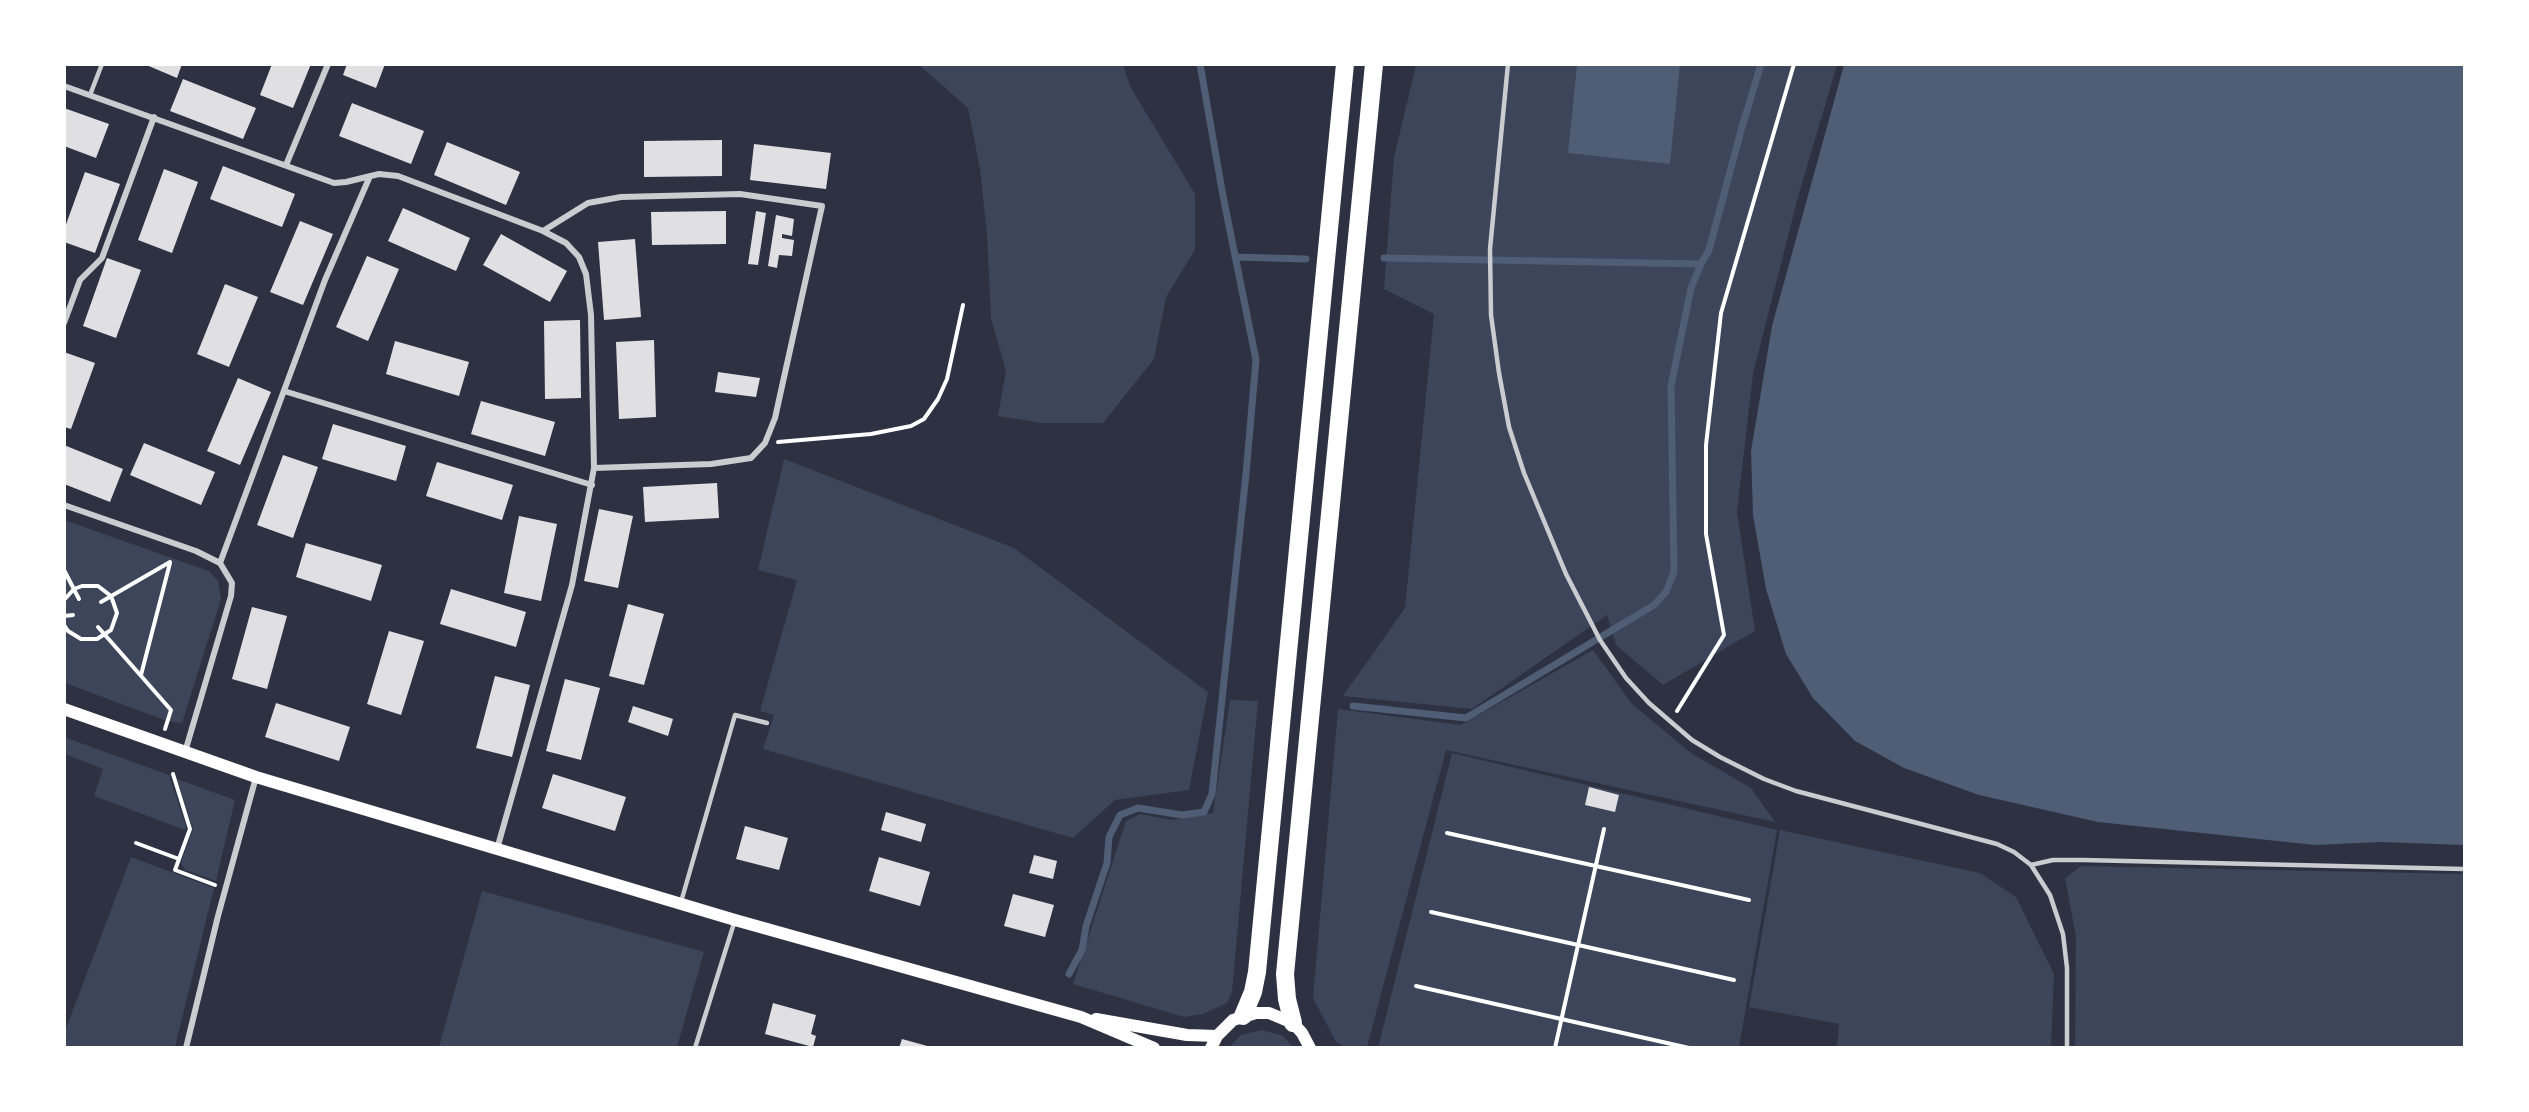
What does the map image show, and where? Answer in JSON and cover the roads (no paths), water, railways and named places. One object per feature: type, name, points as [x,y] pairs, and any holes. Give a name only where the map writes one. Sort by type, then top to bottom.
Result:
[{"type":"highway","points":[[1243,1016],[1253,992],[1257,972],[1345,64]]},
{"type":"highway","points":[[1293,1023],[1287,999],[1285,974],[1374,64]]},
{"type":"main road","points":[[64,709],[256,777],[497,850],[735,920],[1081,1017],[1187,1035],[1214,1042],[1233,1020],[1243,1016],[1269,1013],[1293,1023],[1310,1047]]},
{"type":"main road","points":[[1081,1017],[1154,1047]]},
{"type":"street","points":[[286,165],[328,64]]},
{"type":"street","points":[[64,86],[334,183],[370,176],[389,174],[399,176],[543,231],[574,250],[579,257],[586,274],[591,315],[594,468],[592,484],[570,591],[497,850]]},
{"type":"street","points":[[64,324],[80,280],[102,258],[154,117]]},
{"type":"street","points":[[220,563],[333,260],[370,176]]},
{"type":"street","points":[[543,231],[588,203],[621,197],[740,194],[822,206],[775,418],[765,443],[751,458],[711,464],[594,468]]},
{"type":"street","points":[[284,391],[592,484]]},
{"type":"street","points":[[64,505],[210,556],[220,563],[232,583],[231,596],[185,752]]},
{"type":"street","points":[[186,1047],[225,889],[256,777]]},
{"type":"lane","points":[[90,95],[102,64]]},
{"type":"lane","points":[[1508,64],[1490,249],[1494,344],[1514,443],[1547,531],[1594,629],[1626,678],[1692,740],[1720,757],[1764,779],[1796,791],[1996,844],[2014,852],[2031,865],[2050,895],[2063,934],[2067,968],[2067,1047]]},
{"type":"lane","points":[[680,904],[735,715],[767,723]]},
{"type":"lane","points":[[2031,865],[2053,860],[2083,860],[2464,868]]},
{"type":"lane","points":[[695,1047],[735,920]]},
{"type":"waterway","points":[[1069,974],[1082,950],[1086,926],[1107,863],[1109,837],[1120,815],[1138,808],[1182,815],[1204,812],[1212,794],[1256,360],[1223,196],[1200,64]]},
{"type":"waterway","points":[[1384,258],[1701,264],[1709,250],[1761,64]]},
{"type":"waterway","points":[[1235,257],[1306,259]]},
{"type":"waterway","points":[[1353,706],[1466,718],[1654,605],[1666,592],[1674,572],[1671,386],[1691,288],[1701,264]]}]
